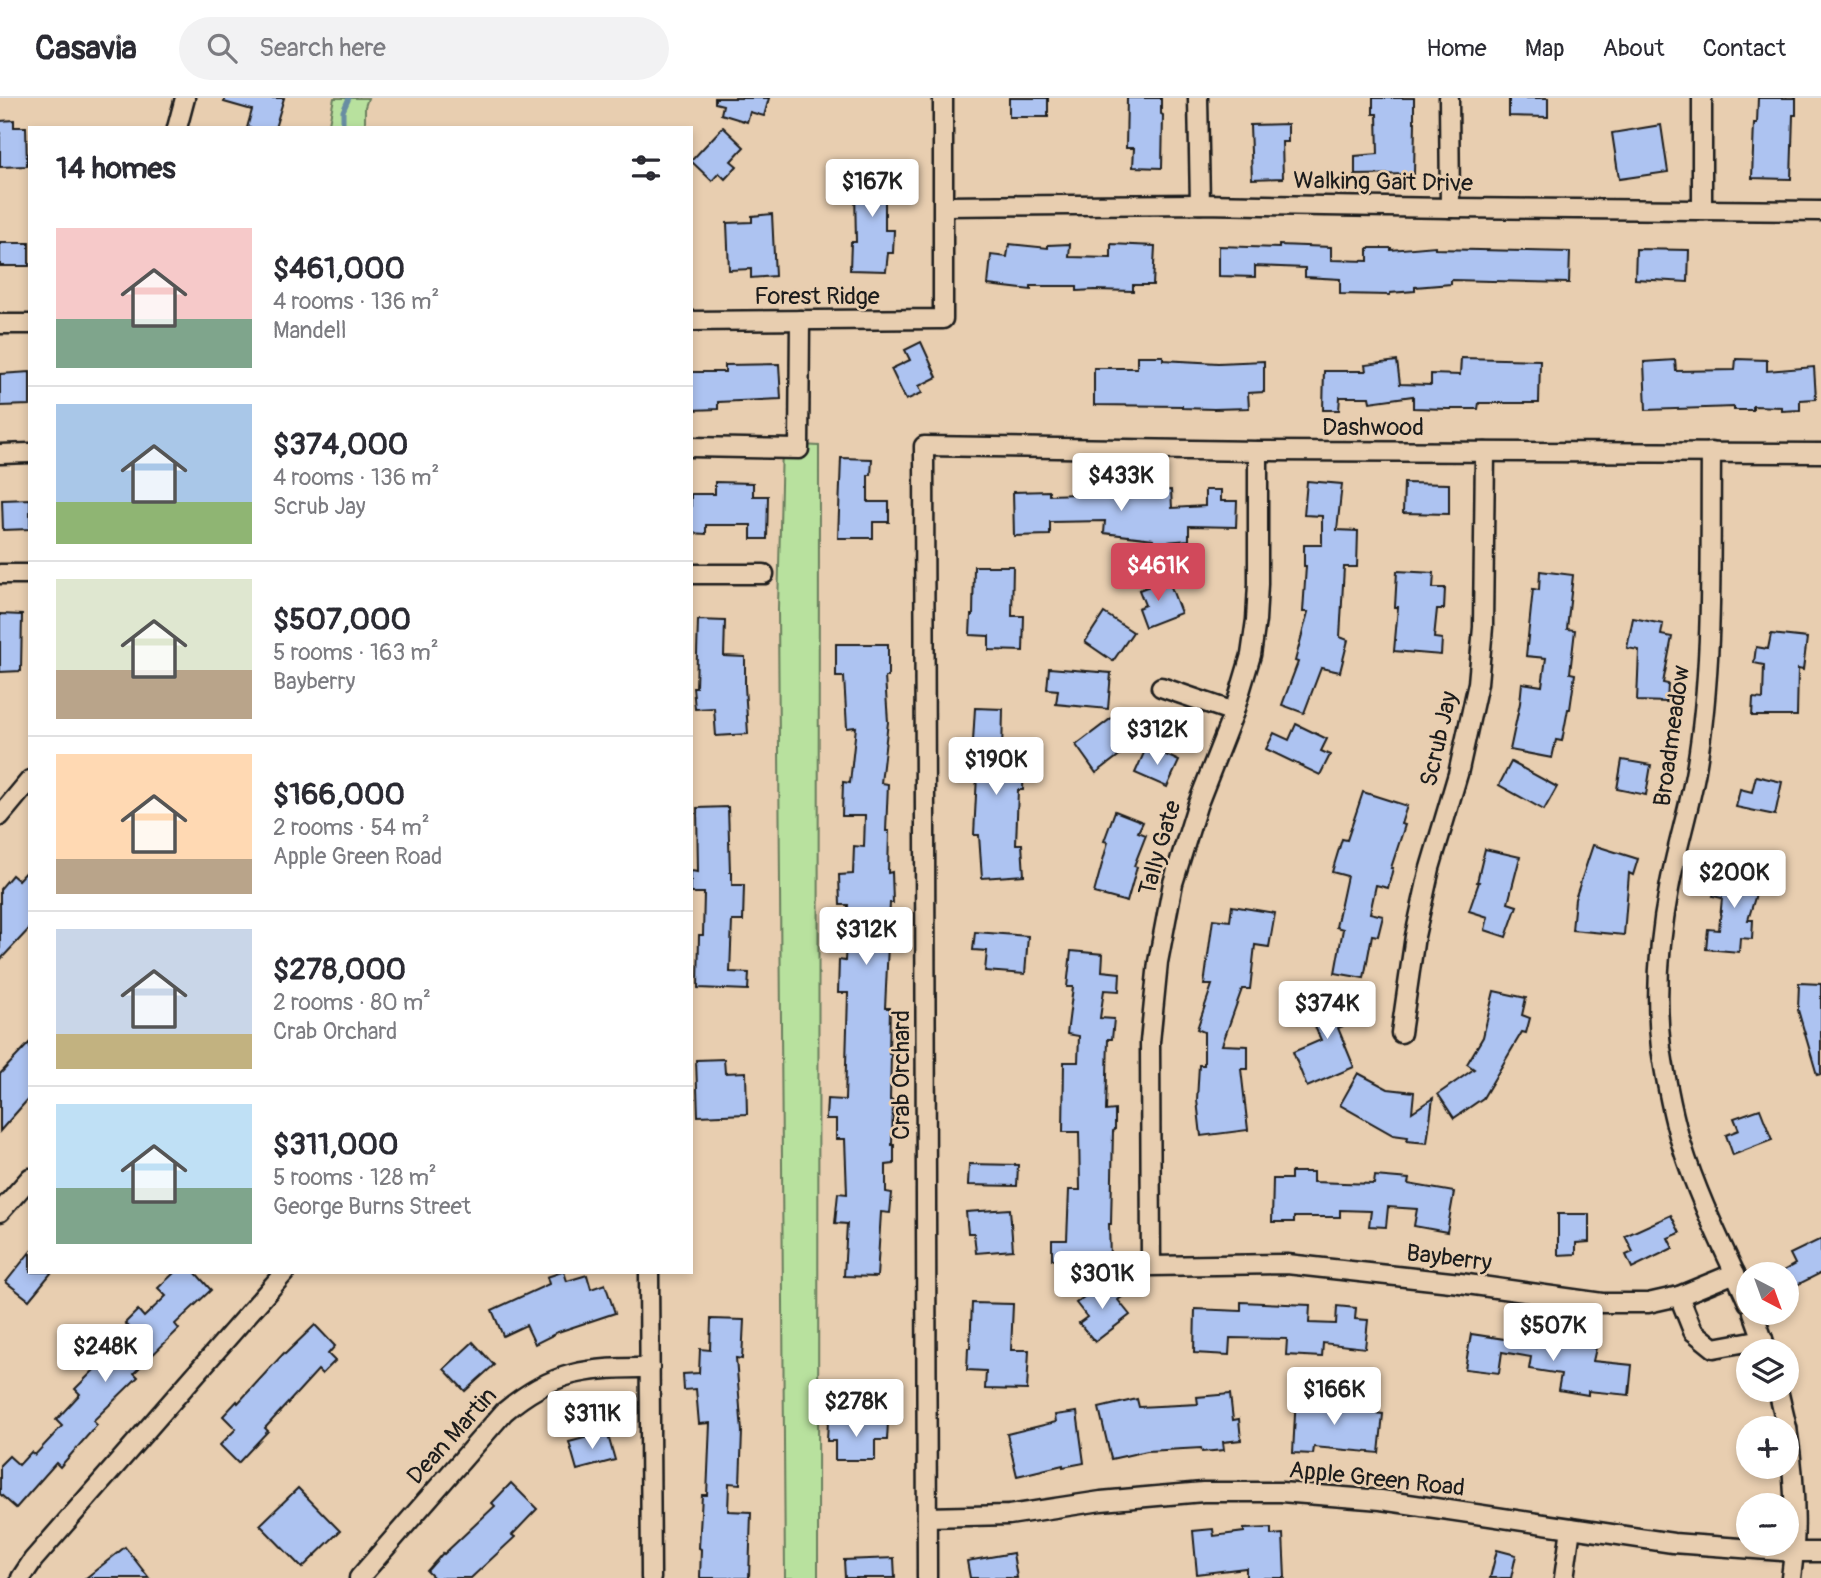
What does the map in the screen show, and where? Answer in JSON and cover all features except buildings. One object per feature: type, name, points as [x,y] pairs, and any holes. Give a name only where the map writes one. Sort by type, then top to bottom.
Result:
[{"type":"street","points":[[178,126],[186,98]]},
{"type":"street","points":[[943,98],[944,206]]},
{"type":"street","points":[[1198,98],[1200,204]]},
{"type":"street","points":[[1449,98],[1450,208]]},
{"type":"street","points":[[1702,98],[1702,210]]},
{"type":"street","name":"Walking Gait Drive","points":[[944,206],[1200,204],[1821,211]]},
{"type":"street","name":"Forest Ridge","points":[[693,321],[943,319],[944,206]]},
{"type":"street","points":[[693,447],[799,449],[800,320]]},
{"type":"street","points":[[0,324],[28,324]]},
{"type":"street","name":"Dashwood","points":[[924,446],[1258,451],[1821,453]]},
{"type":"street","name":"Crab Orchard","points":[[924,446],[927,1578]]},
{"type":"street","name":"Tally Gate","points":[[1151,1266],[1150,1042],[1158,962],[1173,883],[1197,806],[1234,712],[1251,655],[1258,584],[1258,451]]},
{"type":"street","name":"Scrub Jay","points":[[1401,1033],[1415,936],[1427,882],[1458,774],[1478,683],[1483,627],[1485,452]]},
{"type":"street","name":"Broadmeadow","points":[[1711,452],[1708,669],[1696,770],[1669,888],[1661,940],[1658,992],[1661,1045],[1667,1084],[1683,1148],[1735,1273]]},
{"type":"street","points":[[0,454],[28,453]]},
{"type":"street","points":[[0,574],[28,574]]},
{"type":"street","points":[[693,574],[764,574]]},
{"type":"street","points":[[1161,687],[1234,712]]},
{"type":"street","points":[[0,816],[28,782]]},
{"type":"street","points":[[0,1212],[28,1180]]},
{"type":"street","name":"Bayberry","points":[[1151,1266],[1287,1264],[1460,1283],[1602,1303],[1648,1303],[1679,1296],[1735,1273]]},
{"type":"street","points":[[21,1578],[33,1560],[283,1274]]},
{"type":"street","points":[[649,1274],[651,1578]]},
{"type":"street","points":[[1679,1296],[1693,1331],[1714,1349],[1736,1347]]},
{"type":"street","name":"Dean Martin","points":[[359,1578],[504,1412],[517,1402],[545,1384],[577,1372],[611,1367],[650,1368]]},
{"type":"street","name":"Apple Green Road","points":[[926,1517],[1010,1515],[1101,1501],[1203,1492],[1281,1492],[1381,1500],[1673,1543],[1736,1548]]},
{"type":"street","points":[[1564,1578],[1571,1528]]},
{"type":"street","name":"Apple Green Road","points":[[1799,1552],[1821,1552]]},
{"type":"street","points":[[1791,1578],[1794,1556]]},
{"type":"green space","points":[[334,98],[368,98],[365,126],[328,126]]},
{"type":"green space","points":[[782,444],[819,446],[818,1578],[785,1578],[778,609]]},
{"type":"waterway","points":[[343,126],[343,111],[349,98]]}]
